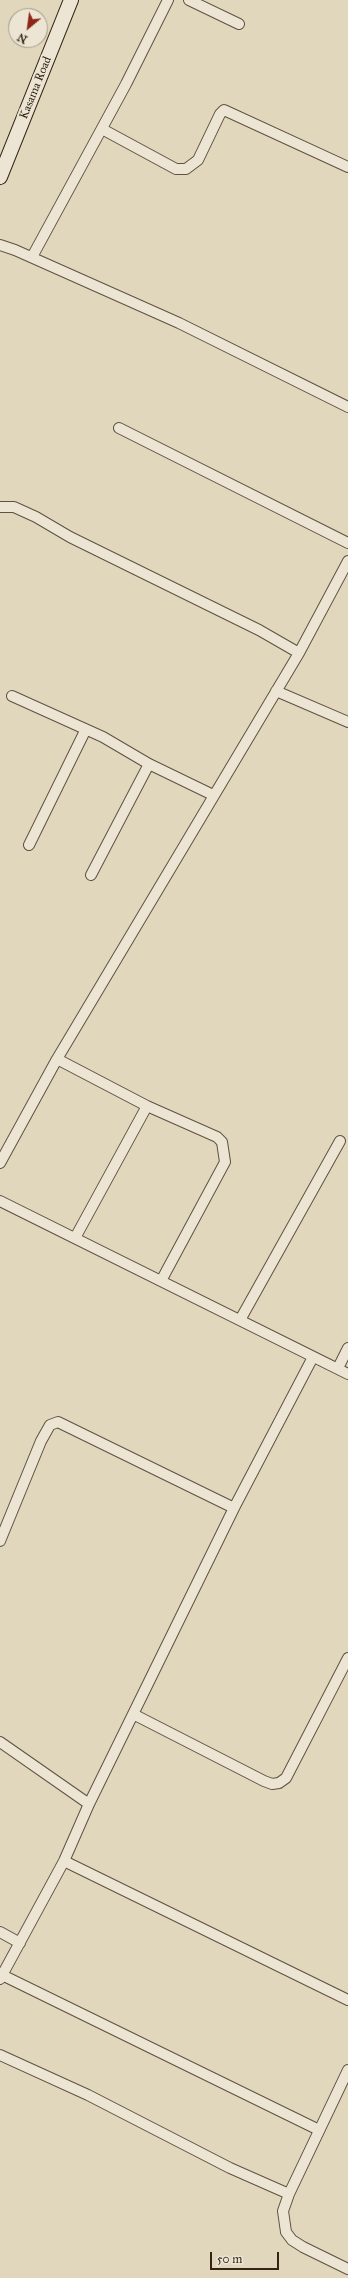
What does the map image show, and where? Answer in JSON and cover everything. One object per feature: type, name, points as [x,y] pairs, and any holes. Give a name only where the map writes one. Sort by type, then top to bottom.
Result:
[{"type":"street","name":"Kasama Road","points":[[0,177],[71,0]]},
{"type":"street","points":[[32,257],[102,129],[168,0]]},
{"type":"street","points":[[189,0],[239,24]]},
{"type":"street","points":[[102,129],[176,169],[186,169],[198,160],[220,114],[224,110],[348,168]]},
{"type":"street","points":[[0,245],[32,257],[179,322],[348,407]]},
{"type":"street","points":[[120,428],[348,543]]},
{"type":"street","points":[[0,507],[14,507],[36,517],[70,537],[259,630],[299,653]]},
{"type":"street","points":[[0,1163],[57,1059],[299,653],[348,561]]},
{"type":"street","points":[[276,691],[348,722]]},
{"type":"street","points":[[12,696],[85,731],[103,737],[149,764],[213,795]]},
{"type":"street","points":[[29,845],[85,731]]},
{"type":"street","points":[[91,875],[149,764]]},
{"type":"street","points":[[57,1059],[147,1106],[217,1137],[222,1142],[225,1162],[160,1281]]},
{"type":"street","points":[[75,1238],[147,1106]]},
{"type":"street","points":[[240,1320],[340,1141]]},
{"type":"street","points":[[0,1201],[348,1374]]},
{"type":"street","points":[[338,1368],[348,1348]]},
{"type":"street","points":[[312,1357],[234,1508],[89,1804],[64,1860],[1,1977],[319,2130]]},
{"type":"street","points":[[0,1540],[41,1441],[50,1424],[58,1422],[234,1508]]},
{"type":"street","points":[[133,1714],[264,1781],[272,1784],[279,1783],[286,1778],[348,1658]]},
{"type":"street","points":[[0,1742],[89,1804]]},
{"type":"street","points":[[64,1860],[348,2000]]},
{"type":"street","points":[[0,1932],[20,1943]]},
{"type":"street","points":[[0,2055],[88,2095],[230,2168],[289,2194]]},
{"type":"street","points":[[348,2070],[289,2194],[283,2211],[286,2232],[303,2247],[348,2269]]}]
